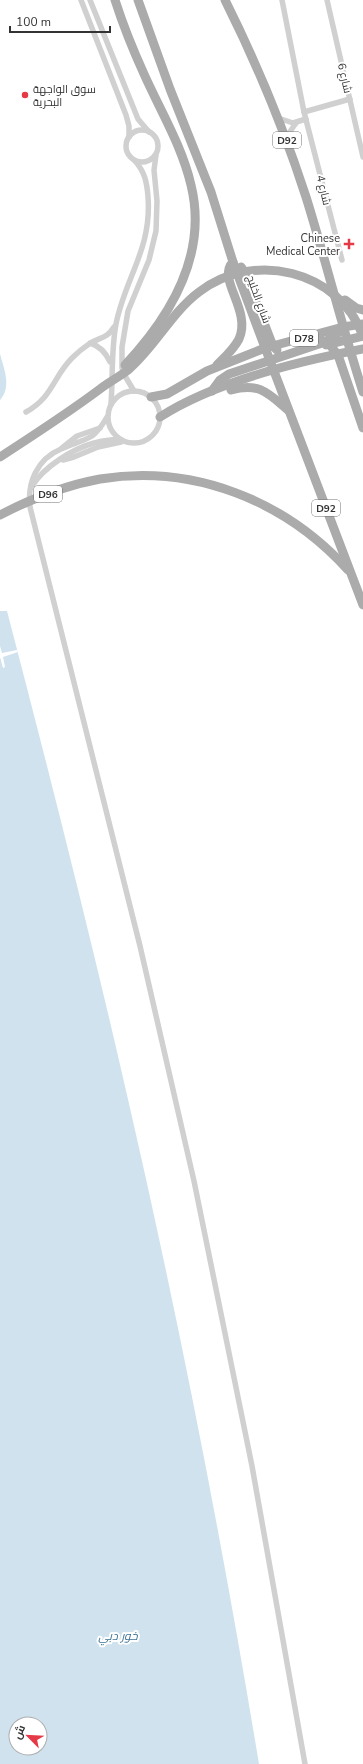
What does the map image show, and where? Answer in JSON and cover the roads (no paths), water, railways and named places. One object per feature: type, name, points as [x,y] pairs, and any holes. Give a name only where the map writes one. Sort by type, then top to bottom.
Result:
[{"type":"main road","points":[[102,388],[126,364],[148,338],[178,292],[191,258],[195,222],[194,198],[184,163],[137,59],[115,0]]},
{"type":"main road","name":"شارع الخليج","points":[[138,0],[170,89],[211,192],[233,262],[269,347],[270,359],[274,370],[363,604]]},
{"type":"main road","name":"D92","points":[[225,0],[249,49],[287,142],[308,203],[331,287],[363,392]]},
{"type":"main road","points":[[215,368],[236,345],[241,332],[241,312],[227,275],[228,268],[233,262]]},
{"type":"main road","points":[[0,457],[60,418],[125,372],[146,353],[185,304],[199,292],[223,278],[242,272],[262,269],[301,275],[318,283],[334,294],[347,307],[358,323],[363,336],[327,343],[287,356],[270,359],[224,377],[217,383],[212,391]]},
{"type":"main road","points":[[331,287],[352,305],[363,310]]},
{"type":"main road","name":"D78","points":[[269,347],[343,327],[363,324]]},
{"type":"main road","points":[[327,343],[343,327]]},
{"type":"main road","points":[[304,338],[317,339],[327,343],[338,355],[363,428]]},
{"type":"main road","points":[[151,397],[174,391],[197,376],[269,347],[287,356],[310,361]]},
{"type":"main road","name":"D78","points":[[274,370],[363,349]]},
{"type":"main road","points":[[160,417],[184,403],[212,391],[274,370],[287,356]]},
{"type":"main road","points":[[212,391],[222,392],[246,386],[252,387],[263,391],[290,412]]},
{"type":"main road","name":"D96","points":[[0,515],[38,498],[98,479],[138,476],[165,477],[217,487],[249,497],[284,515],[316,538],[338,559],[363,590]]},
{"type":"street","points":[[81,0],[126,115],[129,126],[129,137],[126,145],[127,152],[140,166],[146,180],[148,221],[142,253],[124,296],[116,324],[112,354],[111,404],[107,417],[100,428],[85,440],[61,449],[49,456],[40,465],[32,478],[29,491],[32,514],[138,939],[194,1181],[252,1466],[305,1764]]},
{"type":"street","points":[[90,0],[138,119],[157,140],[158,148],[154,170],[157,201],[156,231],[149,260],[128,311],[122,347],[122,368],[134,391]]},
{"type":"street","name":"شارع 4","points":[[282,0],[304,112],[342,260]]},
{"type":"street","name":"شارع 6","points":[[327,0],[363,157]]},
{"type":"street","points":[[304,112],[350,99]]},
{"type":"street","points":[[278,118],[296,123],[306,119]]},
{"type":"street","points":[[287,142],[289,133],[296,123]]},
{"type":"street","points":[[129,137],[138,130],[149,132]]},
{"type":"street","points":[[135,161],[146,162],[156,155]]},
{"type":"street","points":[[26,412],[45,398],[64,367],[90,343],[105,337],[116,324]]},
{"type":"street","points":[[90,343],[96,344],[105,352],[112,369]]},
{"type":"street","points":[[29,491],[41,473],[58,460],[87,445],[98,442],[121,440],[139,444],[148,440],[157,430],[160,417],[157,404],[151,397],[143,392],[134,391],[121,394],[111,404]]},
{"type":"street","points":[[107,417],[112,432],[121,440]]},
{"type":"water","points":[[0,354],[5,372],[6,389],[0,400]]},
{"type":"water","name":"خور دبي","points":[[0,611],[7,611],[54,792],[113,1034],[146,1178],[198,1428],[230,1596],[259,1764],[0,1764]]},
{"type":"place","name":"سوق الواجهة البحرية","points":[[25,95]]},
{"type":"place","name":"Chinese Medical Center","points":[[349,244]]}]
